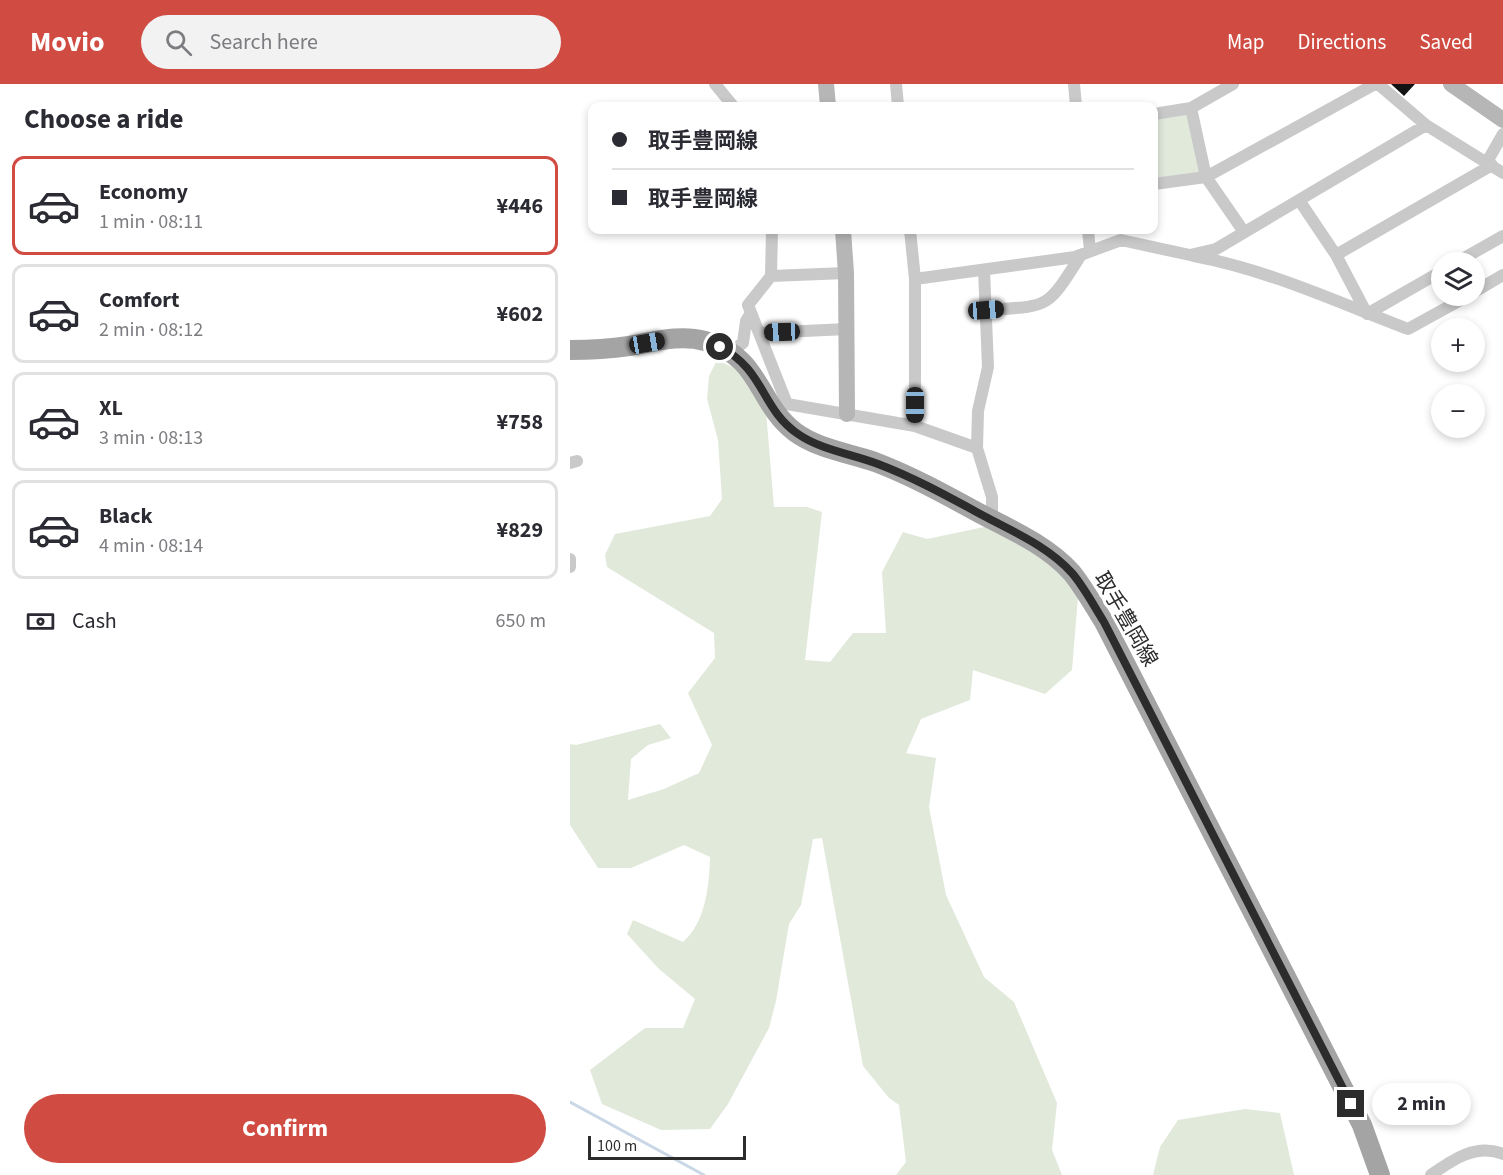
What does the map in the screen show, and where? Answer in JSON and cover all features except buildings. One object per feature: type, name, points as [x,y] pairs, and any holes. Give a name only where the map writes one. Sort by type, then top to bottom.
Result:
[{"type":"main road","name":"取手豊岡線","points":[[570,350],[603,349],[677,338],[705,341],[730,352],[753,372],[775,411],[796,432],[821,445],[905,474],[1043,549],[1065,567],[1087,594],[1104,622],[1362,1125],[1380,1175]]},
{"type":"street","points":[[715,84],[730,102]]},
{"type":"street","points":[[826,84],[828,102]]},
{"type":"street","points":[[896,84],[898,102]]},
{"type":"street","points":[[1074,84],[1076,102]]},
{"type":"street","points":[[1158,113],[1191,108],[1233,84]]},
{"type":"street","points":[[1158,183],[1206,177],[1377,84],[1426,124],[1503,172]]},
{"type":"street","points":[[1451,84],[1503,120]]},
{"type":"street","points":[[1191,108],[1206,177],[1244,232]]},
{"type":"street","points":[[1190,255],[1216,249],[1426,124]]},
{"type":"street","points":[[1336,255],[1490,164],[1503,134]]},
{"type":"street","points":[[1299,200],[1336,255],[1367,314]]},
{"type":"street","points":[[772,234],[771,276],[748,305],[787,404],[915,426],[977,448]]},
{"type":"street","points":[[843,234],[846,273],[847,414]]},
{"type":"street","points":[[910,234],[915,279],[915,426]]},
{"type":"street","points":[[986,310],[1042,304],[1054,296],[1085,253],[1087,234]]},
{"type":"street","points":[[1475,252],[1503,236]]},
{"type":"street","points":[[915,279],[1085,253],[1121,240],[1238,264],[1286,280],[1408,329],[1450,306]]},
{"type":"street","points":[[984,270],[988,367],[978,411],[977,448],[992,497],[992,520]]},
{"type":"street","points":[[771,276],[846,273]]},
{"type":"street","points":[[1485,286],[1503,275]]},
{"type":"street","points":[[1367,314],[1431,277]]},
{"type":"street","points":[[730,352],[742,343],[746,321],[751,313]]},
{"type":"street","points":[[760,333],[847,329]]},
{"type":"street","points":[[570,559],[570,567]]},
{"type":"street","points":[[1431,1175],[1467,1152],[1496,1151],[1503,1154]]},
{"type":"shaded area","points":[[1191,108],[1206,177],[1158,183],[1158,113]]},
{"type":"shaded area","points":[[717,360],[739,370],[766,411],[774,507],[807,507],[822,512],[805,660],[830,662],[853,633],[886,633],[882,572],[903,532],[927,539],[984,527],[1019,540],[1052,562],[1078,597],[1072,670],[1045,694],[973,670],[970,700],[921,719],[906,753],[936,758],[929,807],[946,895],[984,977],[1014,1002],[1057,1103],[1052,1150],[1062,1175],[896,1175],[906,1162],[899,1105],[889,1098],[863,1066],[822,838],[813,839],[801,905],[789,924],[769,1028],[728,1104],[710,1129],[661,1130],[602,1104],[590,1070],[645,1028],[683,1028],[695,999],[659,969],[627,934],[633,920],[683,942],[697,924],[705,903],[710,857],[684,845],[631,868],[598,868],[570,825],[570,744],[576,745],[660,724],[671,738],[648,745],[631,759],[628,800],[664,789],[699,773],[712,745],[688,693],[715,658],[714,633],[607,567],[605,555],[615,534],[710,516],[722,499],[718,440],[707,399],[709,376]]},
{"type":"shaded area","points":[[1245,1109],[1280,1113],[1294,1175],[1153,1175],[1160,1147],[1178,1120]]},
{"type":"waterway","points":[[570,1102],[704,1175]]},
{"type":"route","points":[[720,347],[739,358],[753,372],[775,411],[802,437],[905,474],[1024,537],[1051,555],[1071,573],[1104,622],[1351,1104]]}]
